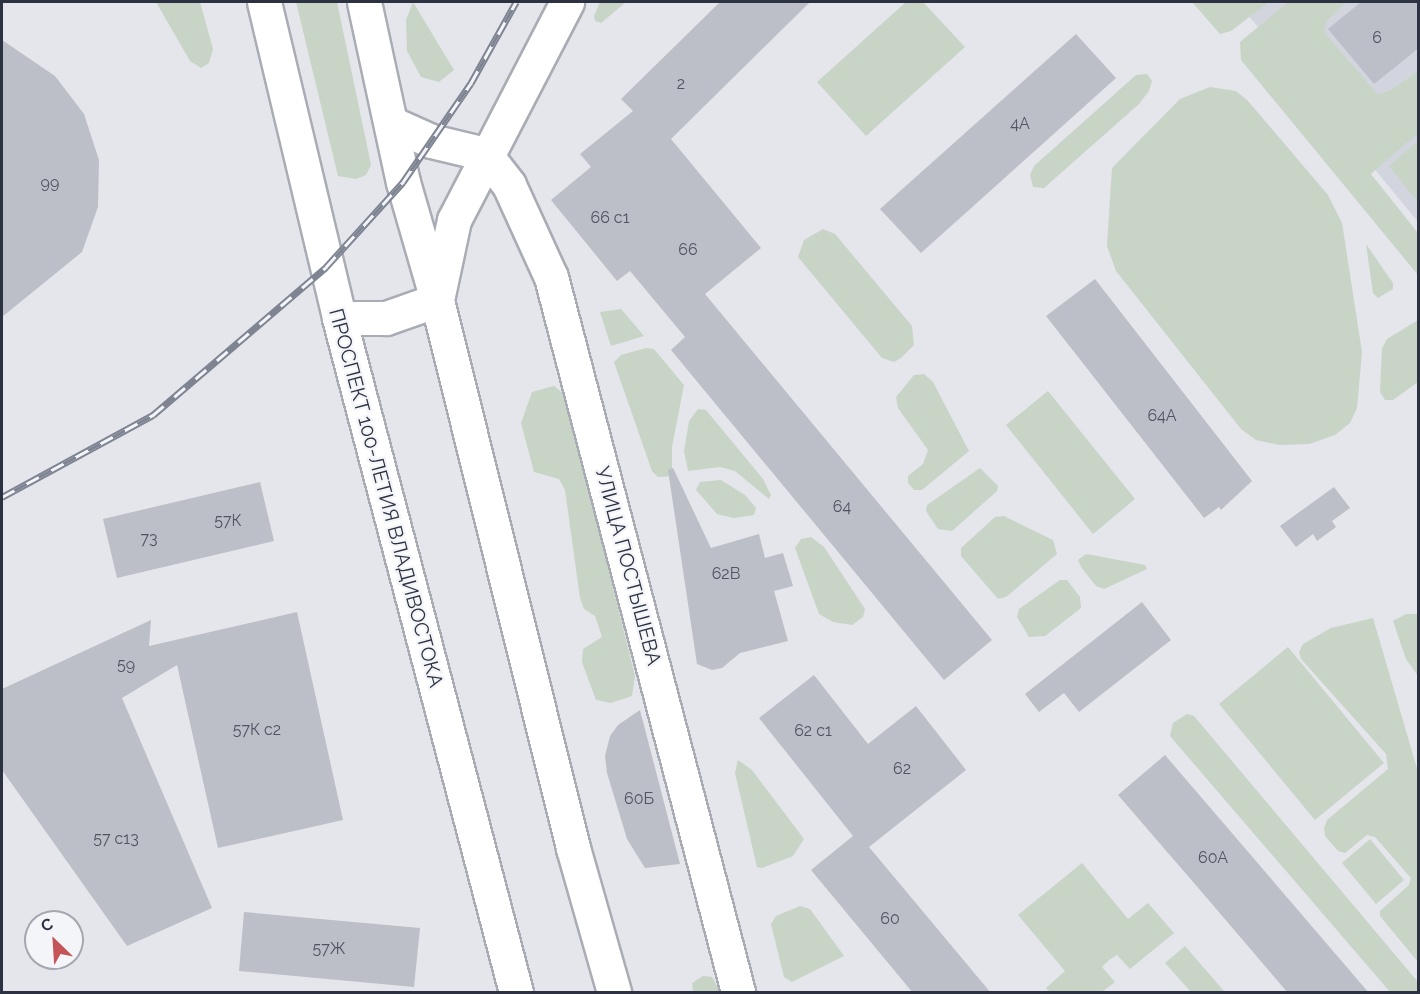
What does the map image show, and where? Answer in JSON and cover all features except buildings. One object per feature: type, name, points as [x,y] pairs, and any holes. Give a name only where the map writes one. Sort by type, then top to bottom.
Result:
[{"type":"main road","name":"ПРОСПЕКТ 100-ЛЕТИЯ ВЛАДИВОСТОКА","points":[[264,2],[339,318],[516,993]]},
{"type":"main road","points":[[364,2],[391,123],[573,848],[614,993]]},
{"type":"main road","points":[[437,300],[454,220],[485,154],[567,2]]},
{"type":"main road","points":[[391,123],[432,141],[485,154]]},
{"type":"main road","name":"УЛИЦА ПОСТЫШЕВА","points":[[485,154],[509,184],[551,277],[738,993]]},
{"type":"main road","points":[[339,318],[386,318],[437,300]]},
{"type":"shaded area","points":[[1236,2],[1418,2],[1418,222],[1254,22]]},
{"type":"green space","points":[[156,2],[200,2],[213,49],[209,63],[201,68],[190,61]]},
{"type":"green space","points":[[296,2],[337,2],[371,165],[366,175],[356,179],[338,176]]},
{"type":"green space","points":[[413,2],[454,70],[439,82],[421,77],[407,51],[406,20]]},
{"type":"green space","points":[[600,2],[626,2],[601,23],[595,21],[594,16]]},
{"type":"green space","points":[[906,2],[923,2],[965,47],[866,136],[817,82]]},
{"type":"green space","points":[[1192,2],[1269,2],[1231,31],[1220,34]]},
{"type":"green space","points":[[1288,2],[1346,2],[1327,21],[1324,32],[1377,94],[1390,91],[1418,71],[1418,133],[1371,174],[1418,233],[1418,275],[1241,60],[1240,42]]},
{"type":"green space","points":[[1147,74],[1152,81],[1149,91],[1139,104],[1044,188],[1033,187],[1030,175],[1034,166],[1136,75]]},
{"type":"green space","points":[[1210,87],[1236,91],[1248,101],[1328,195],[1342,223],[1362,352],[1357,408],[1350,423],[1335,435],[1309,444],[1279,445],[1256,440],[1241,429],[1116,271],[1107,246],[1112,168],[1180,99]]},
{"type":"green space","points":[[1418,141],[1418,202],[1389,166]]},
{"type":"green space","points":[[823,229],[835,234],[912,326],[914,345],[894,362],[882,358],[798,257],[804,240]]},
{"type":"green space","points":[[1366,244],[1393,283],[1393,289],[1378,298],[1373,293]]},
{"type":"green space","points":[[621,309],[644,336],[611,346],[600,312]]},
{"type":"green space","points":[[1418,320],[1418,382],[1393,400],[1385,400],[1380,392],[1382,348],[1387,339]]},
{"type":"green space","points":[[646,348],[654,349],[684,385],[672,447],[672,476],[658,477],[652,471],[614,362],[621,355]]},
{"type":"green space","points":[[924,374],[933,382],[969,451],[922,490],[914,490],[908,483],[908,476],[923,464],[928,450],[898,408],[896,397],[914,375]]},
{"type":"green space","points":[[554,386],[565,395],[635,676],[632,696],[611,703],[596,700],[582,662],[583,649],[602,637],[595,616],[584,609],[580,598],[565,490],[559,479],[534,472],[521,423],[532,392]]},
{"type":"green space","points":[[1048,391],[1135,499],[1093,534],[1006,425]]},
{"type":"green space","points":[[698,409],[706,410],[763,479],[771,495],[769,499],[735,471],[720,467],[688,471],[684,451],[689,421]]},
{"type":"green space","points":[[980,468],[998,486],[997,491],[952,531],[938,529],[926,511],[927,505]]},
{"type":"green space","points":[[721,480],[745,495],[756,508],[754,515],[734,518],[717,514],[696,490],[700,482]]},
{"type":"green space","points":[[1004,516],[1053,540],[1057,554],[1006,597],[998,599],[961,556],[961,548],[995,517]]},
{"type":"green space","points":[[811,537],[824,547],[865,609],[863,617],[852,625],[833,622],[819,614],[795,548],[801,539]]},
{"type":"green space","points":[[1086,554],[1145,565],[1147,569],[1104,589],[1096,586],[1081,567],[1078,560]]},
{"type":"green space","points":[[1060,580],[1067,580],[1080,597],[1081,608],[1045,636],[1029,637],[1017,617],[1019,609]]},
{"type":"green space","points":[[1406,614],[1418,614],[1418,676],[1406,659],[1393,621]]},
{"type":"green space","points":[[1373,618],[1418,772],[1418,962],[1380,916],[1380,911],[1409,885],[1411,878],[1375,837],[1367,835],[1345,853],[1338,851],[1325,836],[1324,828],[1327,820],[1388,769],[1386,754],[1301,659],[1299,652],[1303,644],[1331,628]]},
{"type":"green space","points":[[1288,647],[1384,763],[1315,820],[1219,704]]},
{"type":"green space","points":[[1187,714],[1194,716],[1418,982],[1418,992],[1390,992],[1170,736],[1173,723]]},
{"type":"green space","points":[[738,760],[752,770],[804,839],[793,856],[762,868],[757,867],[735,773]]},
{"type":"green space","points":[[1370,839],[1404,880],[1376,904],[1342,863]]},
{"type":"green space","points":[[1082,863],[1128,919],[1148,903],[1174,933],[1130,969],[1117,955],[1109,960],[1102,967],[1115,982],[1102,992],[1049,992],[1046,988],[1065,971],[1018,915]]},
{"type":"green space","points":[[800,906],[810,909],[844,956],[792,982],[784,977],[771,924],[776,916]]},
{"type":"green space","points":[[1185,946],[1223,992],[1191,992],[1165,963]]},
{"type":"green space","points":[[703,976],[712,977],[720,992],[693,992],[692,983]]},
{"type":"railway","points":[[2,497],[153,415],[326,267],[403,182],[471,83],[516,2]]}]
